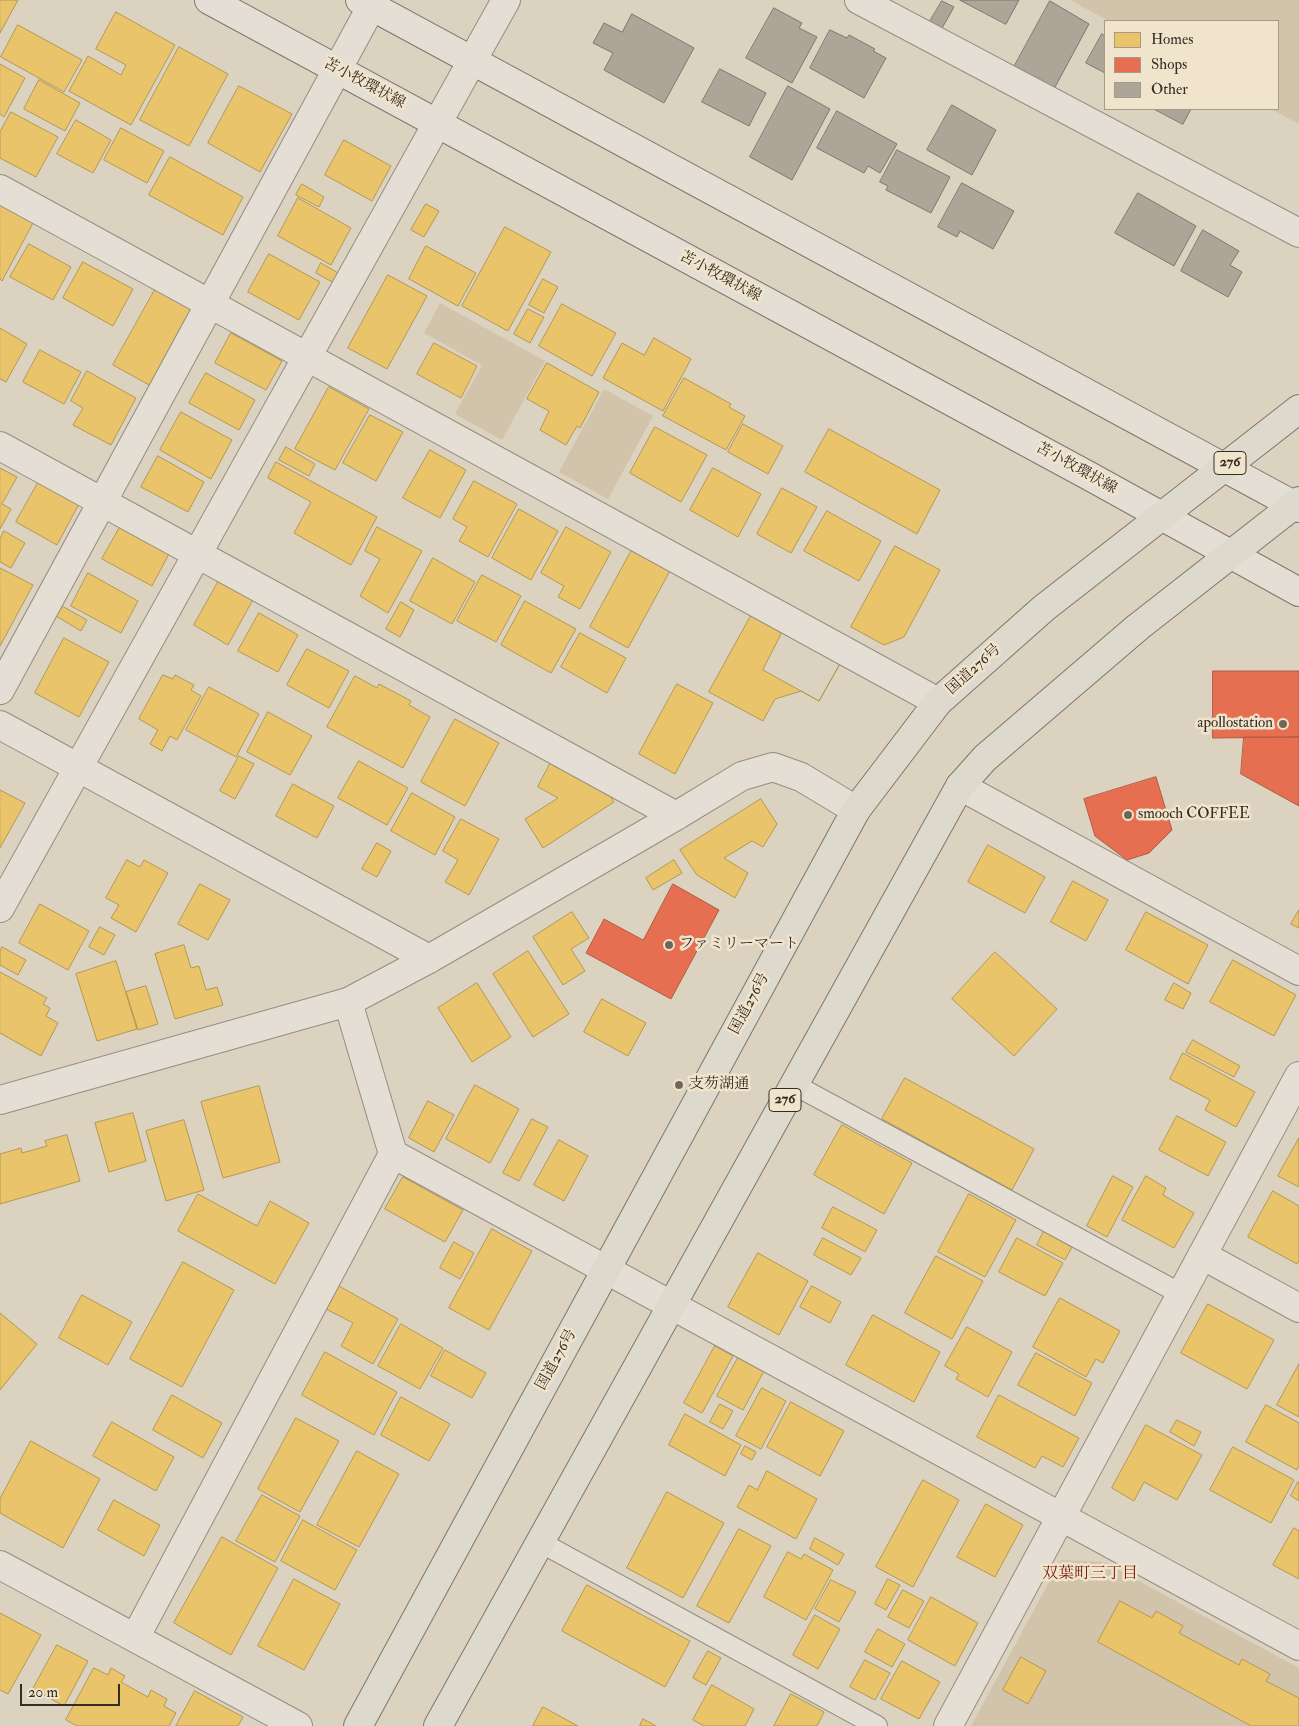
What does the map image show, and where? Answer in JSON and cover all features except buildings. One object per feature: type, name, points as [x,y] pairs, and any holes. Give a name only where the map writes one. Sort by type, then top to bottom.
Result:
[{"type":"highway","name":"国道276号","points":[[358,1726],[856,810],[938,702],[1044,608],[1299,410]]},
{"type":"highway","name":"276","points":[[438,1726],[960,786],[986,758],[1131,633],[1297,505]]},
{"type":"street","name":"苫小牧環状線","points":[[209,0],[1299,592]]},
{"type":"street","points":[[0,908],[506,0]]},
{"type":"street","points":[[858,0],[1299,233]]},
{"type":"street","points":[[0,690],[337,70],[369,2],[472,60],[1297,505]]},
{"type":"street","points":[[0,189],[938,702]]},
{"type":"street","points":[[0,446],[676,816]]},
{"type":"street","points":[[0,725],[429,959]]},
{"type":"street","points":[[6,1095],[348,1002],[429,959],[742,776],[773,767],[801,777],[856,810]]},
{"type":"street","points":[[960,786],[1299,971]]},
{"type":"street","points":[[135,1638],[393,1154],[348,1002]]},
{"type":"street","points":[[948,1726],[1299,1076]]},
{"type":"street","points":[[393,1154],[1299,1646]]},
{"type":"street","points":[[1202,1255],[1299,1308]]},
{"type":"street","points":[[0,1565],[298,1726]]},
{"type":"lane","points":[[793,1084],[1181,1294]]},
{"type":"lane","points":[[540,1542],[877,1726]]},
{"type":"shaded area","points":[[1070,0],[1299,0],[1299,124],[1273,110],[1279,110],[1279,20],[1107,20]]},
{"type":"shaded area","points":[[440,303],[545,361],[502,440],[455,414],[482,365],[424,333]]},
{"type":"shaded area","points":[[604,389],[653,416],[608,499],[559,472]]},
{"type":"shaded area","points":[[1061,1560],[1104,1562],[1299,1668],[1299,1726],[971,1726]]},
{"type":"place","name":"apollostation","points":[[1283,724]]},
{"type":"place","name":"smooch COFFEE","points":[[1128,815]]},
{"type":"place","name":"ファミリーマート","points":[[669,945]]},
{"type":"place","name":"支芴湖通","points":[[679,1085]]},
{"type":"district","name":"双葉町三丁目","points":[[1090,1575]]}]
